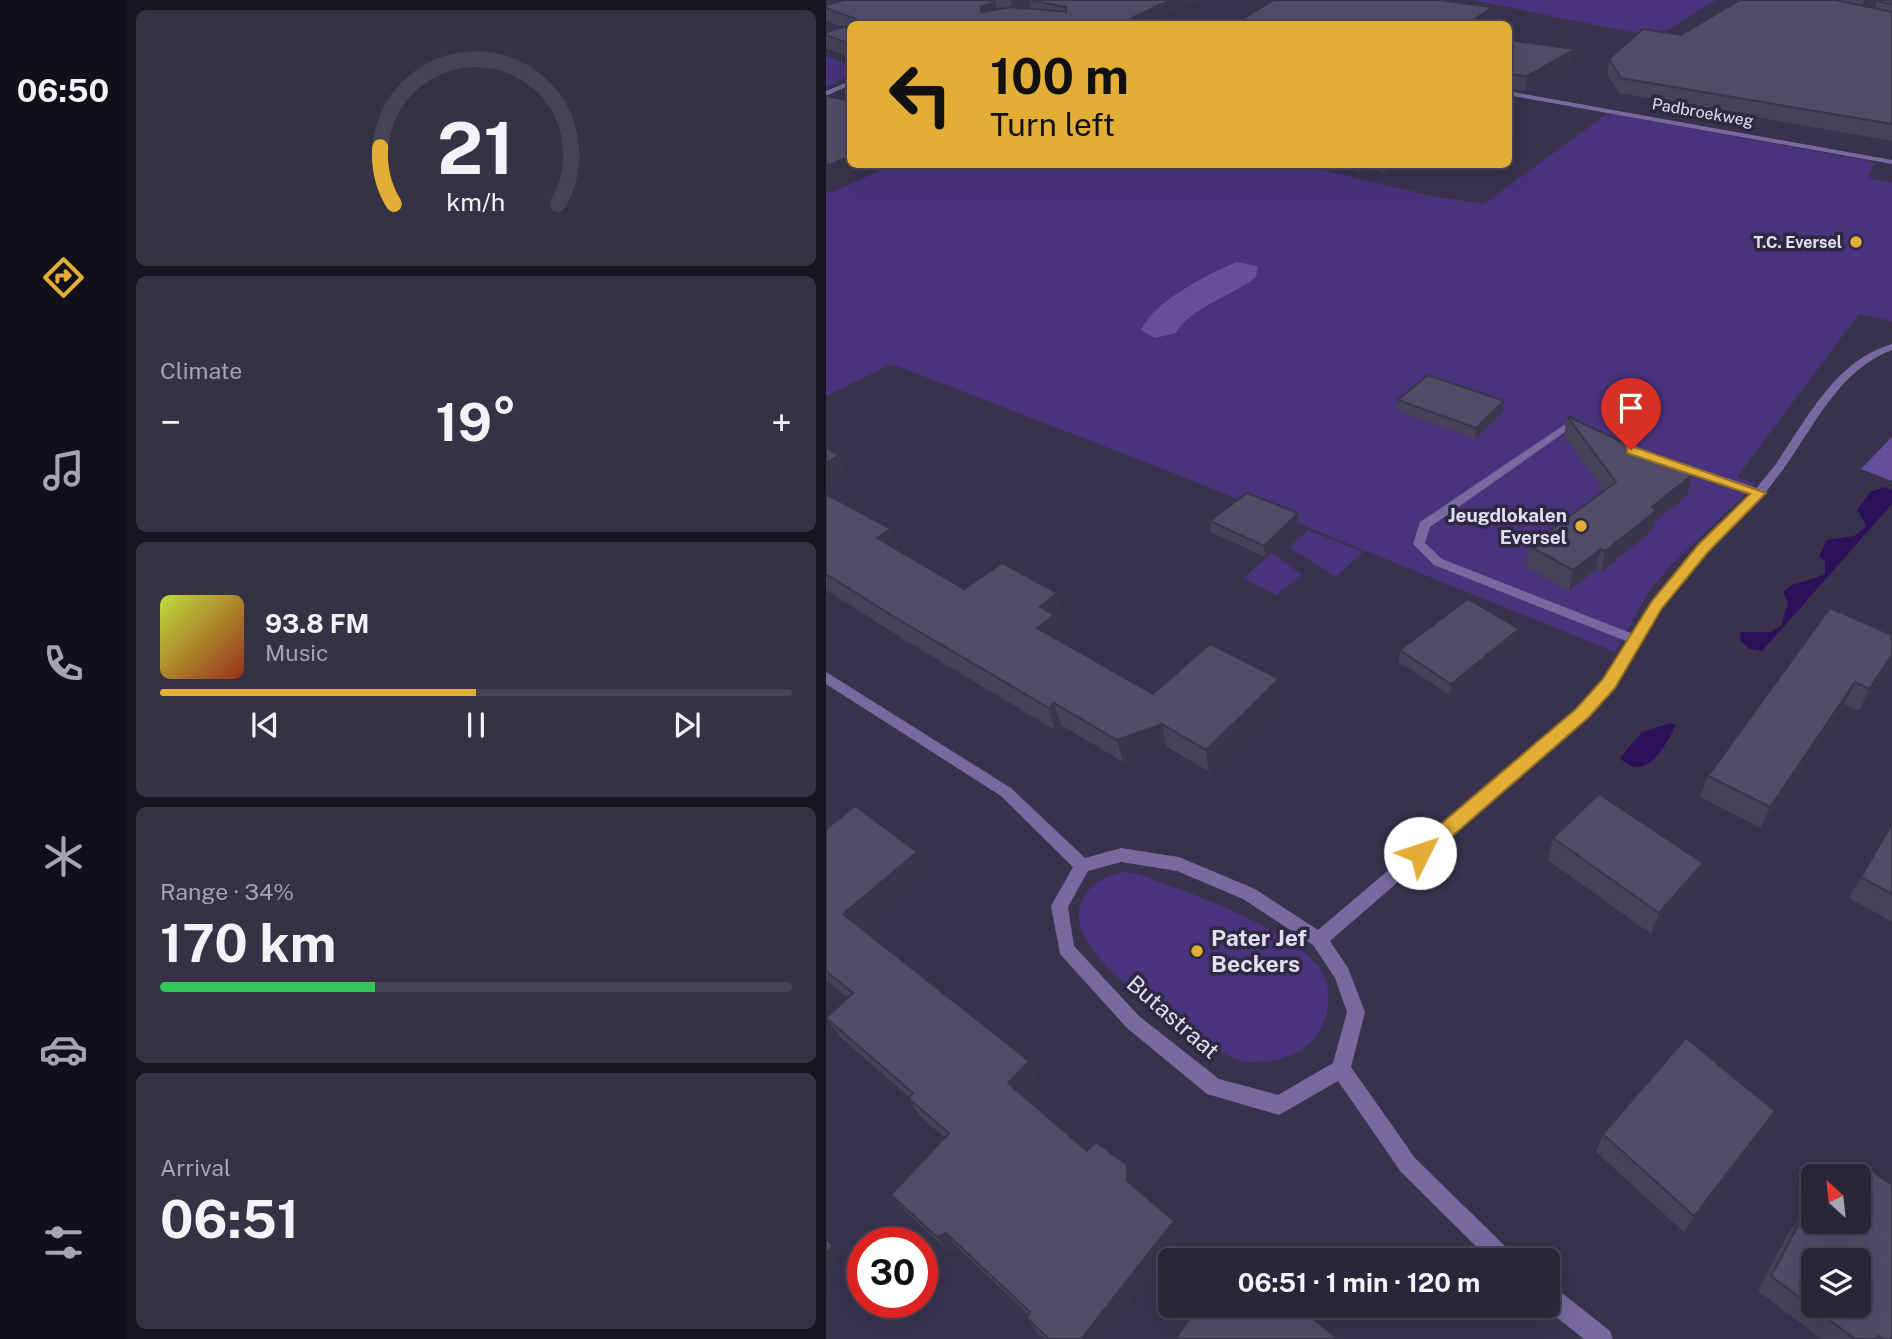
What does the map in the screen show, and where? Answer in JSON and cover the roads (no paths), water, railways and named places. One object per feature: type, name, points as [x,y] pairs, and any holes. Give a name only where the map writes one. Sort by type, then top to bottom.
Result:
[{"type":"street","points":[[826,94],[847,84]]},
{"type":"street","name":"Padbroekweg","points":[[1512,94],[1892,162]]},
{"type":"street","points":[[1319,940],[1582,714],[1609,683],[1657,605],[1703,549],[1759,493],[1843,378],[1857,364],[1892,347]]},
{"type":"street","points":[[1590,436],[1564,428],[1424,525],[1419,544],[1438,562],[1636,640]]},
{"type":"street","points":[[1628,449],[1759,493]]},
{"type":"street","points":[[826,677],[1006,792],[1082,866],[1121,855],[1179,864],[1249,894],[1319,940],[1342,974],[1356,1012],[1341,1069],[1408,1165],[1492,1248]]},
{"type":"street","name":"Butastraat","points":[[1082,866],[1059,906],[1066,949],[1133,1022],[1214,1087],[1279,1105],[1341,1069]]},
{"type":"street","points":[[1560,1306],[1602,1339]]},
{"type":"place","name":"T.C. Eversel","points":[[1856,242]]},
{"type":"place","name":"Jeugdlokalen Eversel","points":[[1581,526]]},
{"type":"place","name":"Pater Jef Beckers","points":[[1197,951]]}]
